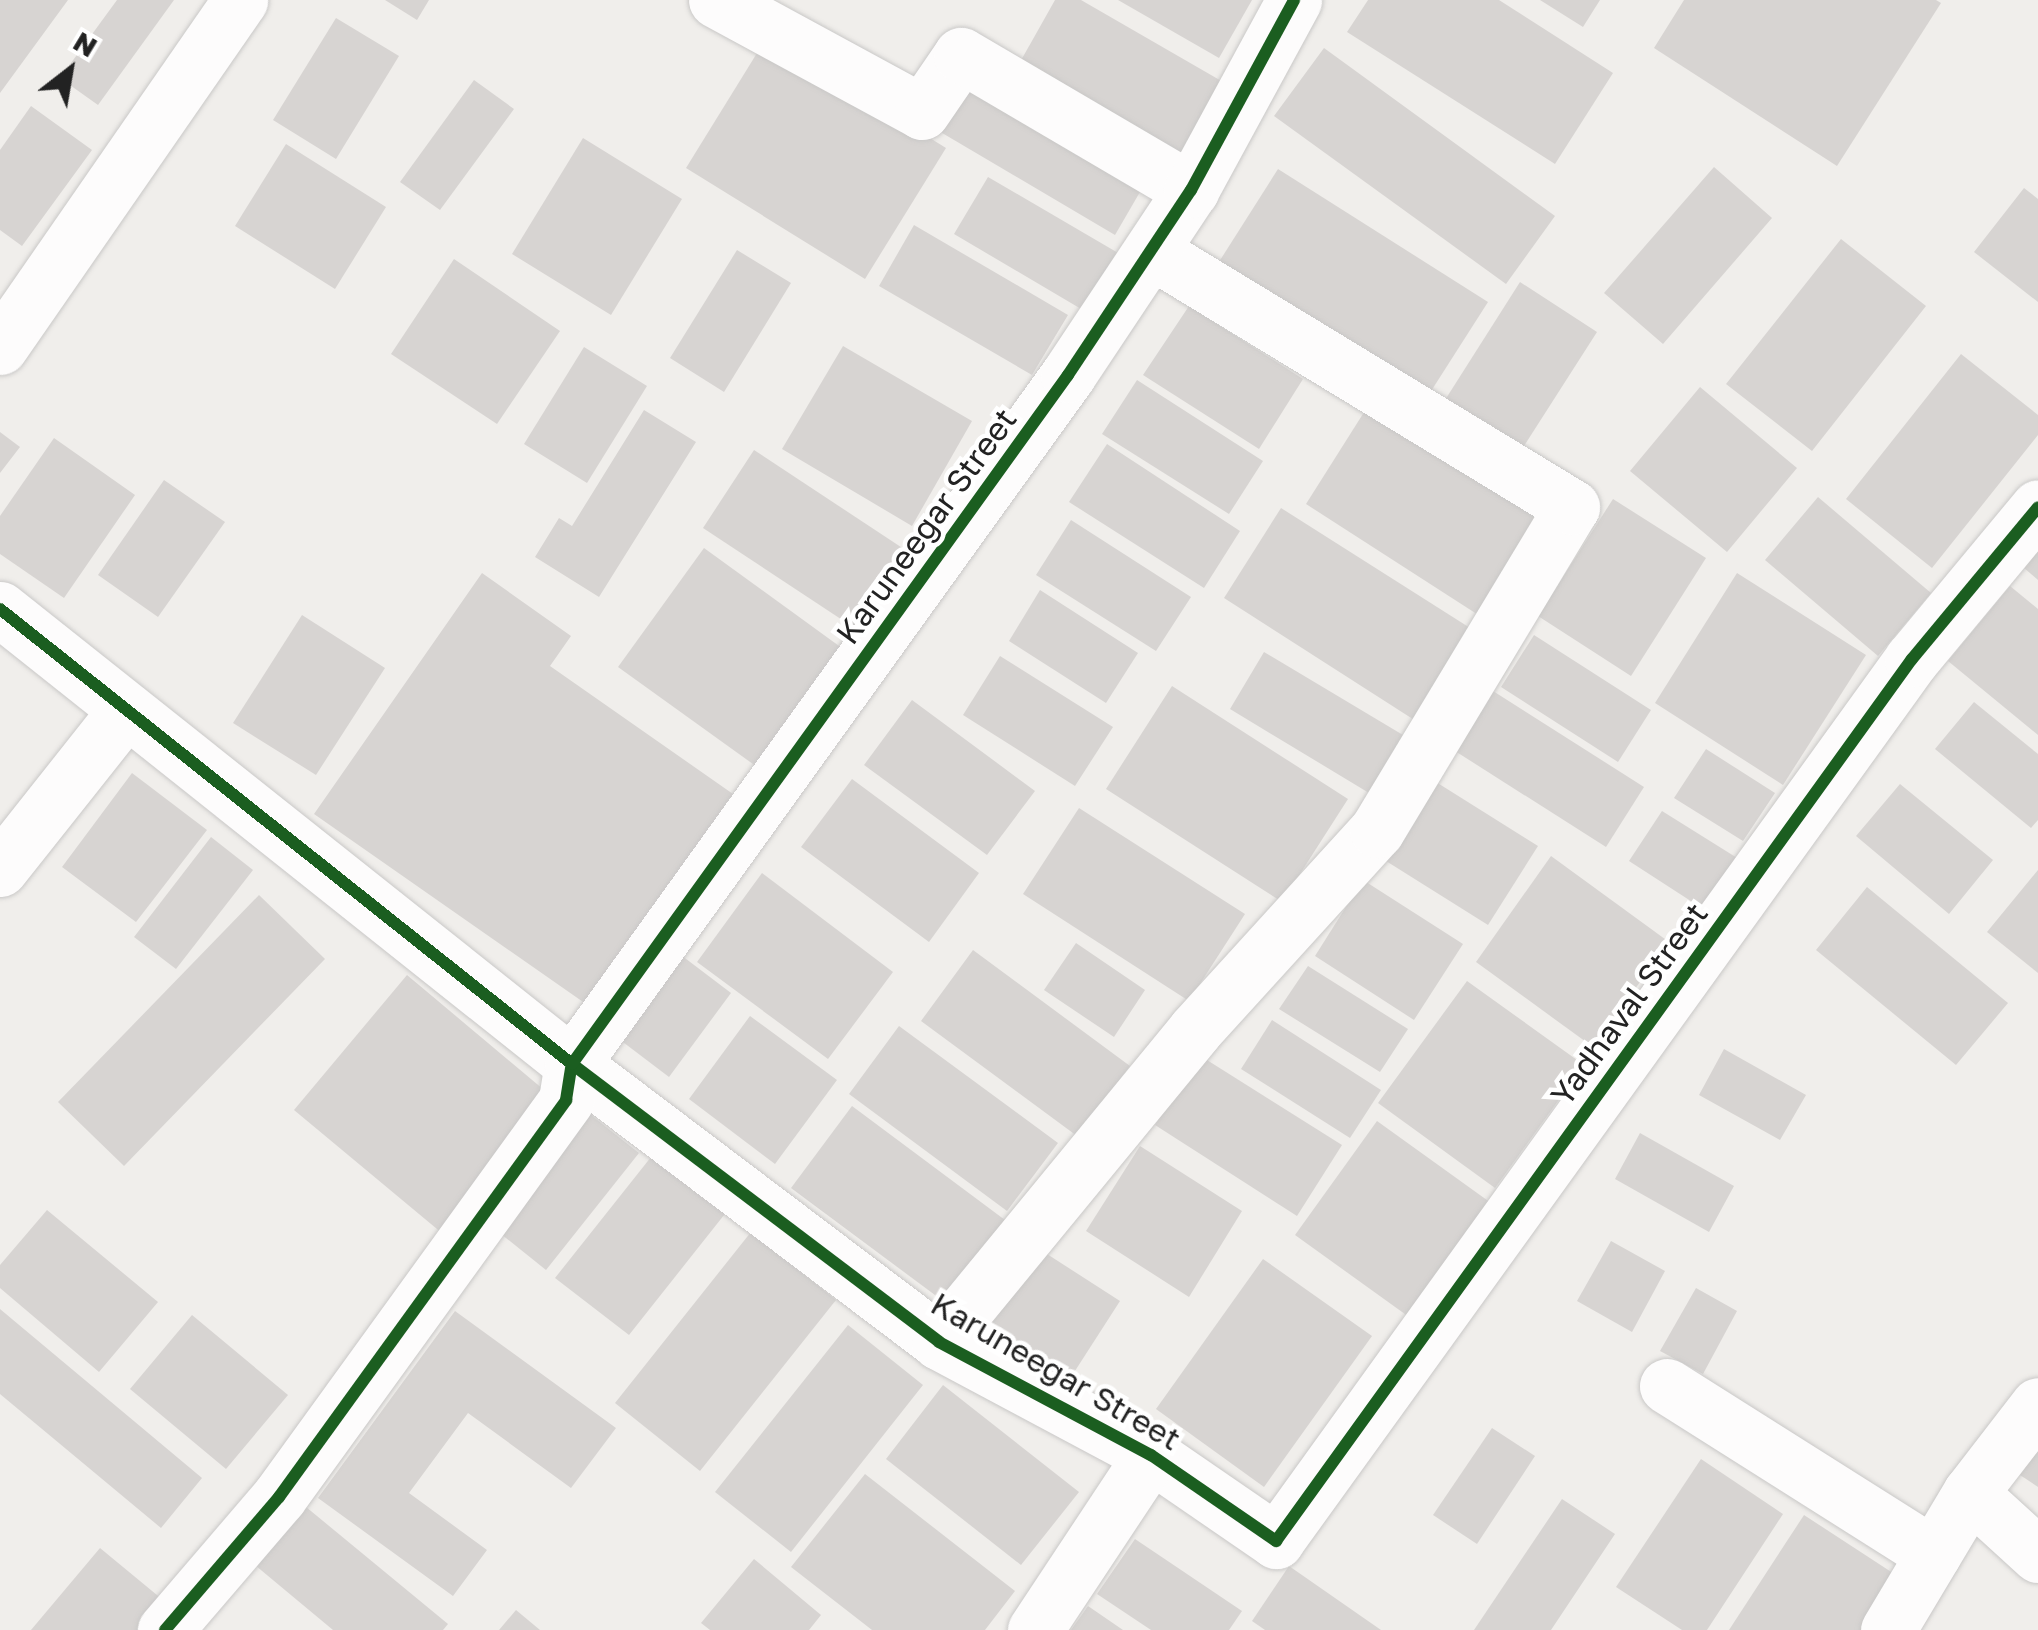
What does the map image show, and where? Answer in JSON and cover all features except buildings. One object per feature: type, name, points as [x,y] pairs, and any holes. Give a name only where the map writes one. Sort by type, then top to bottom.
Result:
[{"type":"street","points":[[0,347],[240,0]]},
{"type":"street","points":[[716,0],[922,112],[961,55],[1191,190]]},
{"type":"street","name":"Karuneegar Street","points":[[165,1630],[279,1496],[566,1100],[572,1064],[1057,391],[1152,252],[1191,190],[1294,0]]},
{"type":"street","points":[[939,1342],[1196,1030],[1377,830],[1572,507],[1152,252]]},
{"type":"street","name":"Yadhaval Street","points":[[1276,1541],[1912,659],[2038,507]]},
{"type":"street","points":[[0,609],[572,1064]]},
{"type":"street","points":[[0,870],[126,710]]},
{"type":"street","name":"Karuneegar Street","points":[[572,1064],[939,1342],[1151,1455],[1276,1541]]},
{"type":"street","points":[[1667,1386],[1933,1554]]},
{"type":"street","points":[[1888,1630],[1970,1493],[2038,1405]]},
{"type":"street","points":[[1035,1630],[1151,1455]]},
{"type":"street","points":[[1970,1493],[2038,1555]]},
{"type":"cycle path","points":[[165,1630],[279,1497],[566,1100],[572,1064],[1068,375],[1191,190],[1294,0]]},
{"type":"cycle path","points":[[0,609],[572,1064],[939,1342],[1151,1455],[1276,1541],[1912,659],[2038,507]]}]
